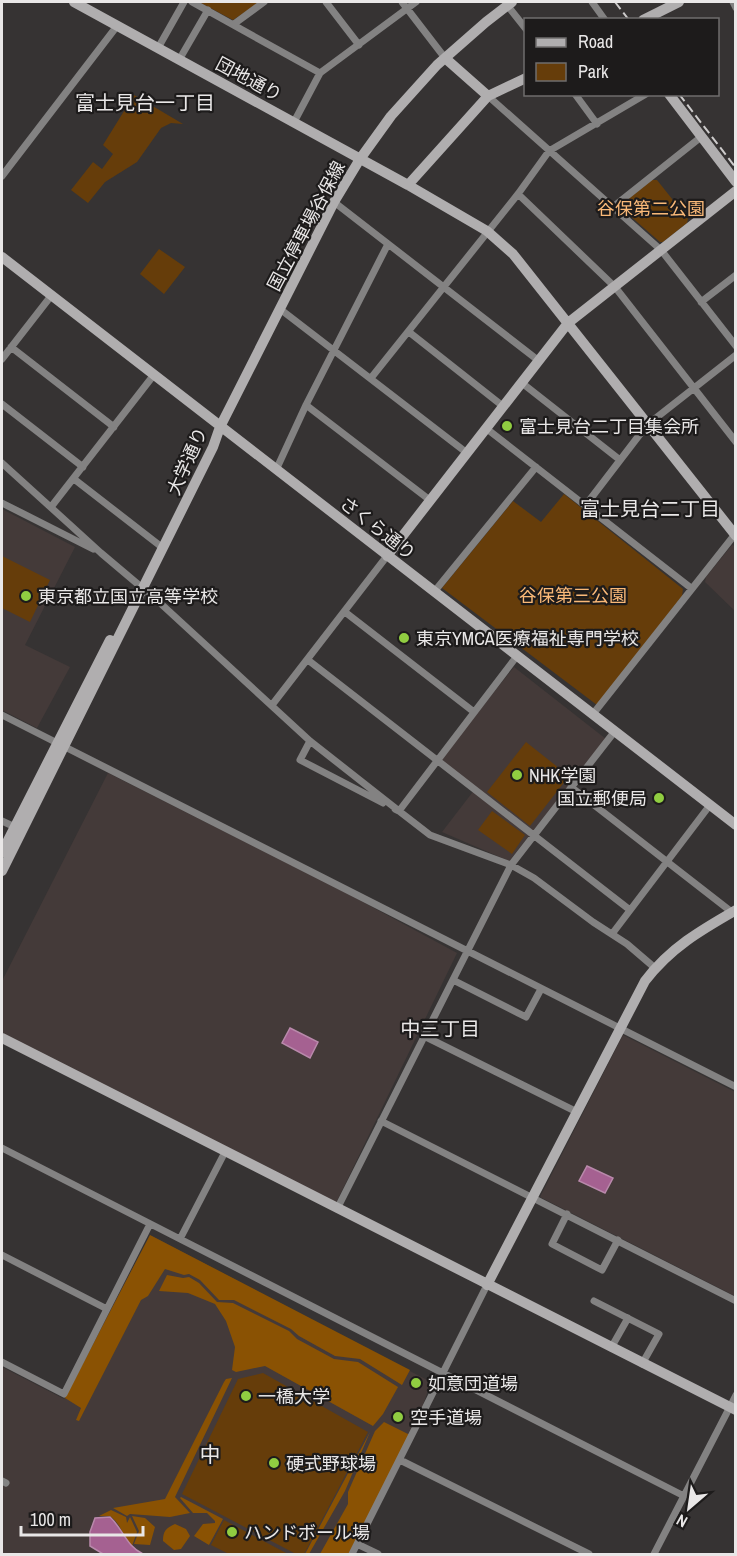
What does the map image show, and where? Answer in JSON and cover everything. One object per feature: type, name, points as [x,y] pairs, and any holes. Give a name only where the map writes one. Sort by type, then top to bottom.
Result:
[{"type":"street","name":"団地通り","points":[[74,2],[408,185],[487,231],[513,254],[735,534]]},
{"type":"street","points":[[158,48],[184,2]]},
{"type":"street","points":[[192,2],[321,73]]},
{"type":"street","points":[[234,24],[264,2]]},
{"type":"street","points":[[326,2],[359,45]]},
{"type":"street","points":[[402,2],[445,58],[661,250],[735,346]]},
{"type":"street","points":[[294,122],[321,73],[416,2]]},
{"type":"street","points":[[592,2],[604,18]]},
{"type":"street","points":[[647,18],[679,2]]},
{"type":"street","points":[[733,2],[735,8]]},
{"type":"street","points":[[510,3],[524,27]]},
{"type":"street","name":"国立停車場谷保線","points":[[220,427],[334,202],[360,159],[391,116],[445,58],[510,3]]},
{"type":"street","points":[[179,60],[208,10]]},
{"type":"street","points":[[2,176],[117,26]]},
{"type":"street","points":[[408,185],[488,96],[524,78]]},
{"type":"street","points":[[576,96],[597,124]]},
{"type":"street","points":[[371,378],[518,194],[549,150],[643,96]]},
{"type":"street","points":[[670,96],[735,182]]},
{"type":"street","points":[[613,207],[701,137]]},
{"type":"street","points":[[272,705],[568,323],[735,191]]},
{"type":"street","points":[[518,194],[615,287],[735,442]]},
{"type":"street","points":[[334,202],[539,361]]},
{"type":"street","points":[[276,470],[333,350],[388,244]]},
{"type":"street","name":"さくら通り","points":[[2,257],[735,825]]},
{"type":"street","points":[[701,302],[735,275]]},
{"type":"street","points":[[2,359],[51,296]]},
{"type":"street","points":[[280,309],[467,453]]},
{"type":"street","points":[[409,332],[504,407]]},
{"type":"street","points":[[11,347],[114,427]]},
{"type":"street","points":[[585,506],[647,425],[735,355]]},
{"type":"street","points":[[51,507],[153,376]]},
{"type":"street","points":[[522,383],[620,460]]},
{"type":"street","points":[[2,404],[83,466]]},
{"type":"street","points":[[306,405],[430,501]]},
{"type":"street","name":"大学通り","points":[[2,871],[18,829],[217,439],[220,427]]},
{"type":"street","points":[[487,429],[691,588]]},
{"type":"street","points":[[2,463],[310,741],[399,811],[430,835],[510,865],[534,878],[612,934],[654,968]]},
{"type":"street","points":[[434,592],[536,467]]},
{"type":"street","points":[[74,479],[161,546]]},
{"type":"street","points":[[2,503],[101,553]]},
{"type":"street","points":[[593,714],[735,534]]},
{"type":"street","points":[[345,612],[474,712]]},
{"type":"street","points":[[399,811],[517,656]]},
{"type":"street","points":[[308,660],[630,910]]},
{"type":"street","points":[[2,715],[735,1087]]},
{"type":"street","points":[[336,1209],[510,865],[615,731]]},
{"type":"street","points":[[310,741],[300,760],[399,811]]},
{"type":"street","points":[[352,1554],[487,1285],[645,981],[654,968],[681,943],[734,912],[571,787]]},
{"type":"street","points":[[612,934],[710,806]]},
{"type":"street","points":[[2,820],[18,829]]},
{"type":"street","name":"大学通り","points":[[2,852],[18,829]]},
{"type":"street","points":[[453,980],[526,1017],[541,989]]},
{"type":"street","points":[[424,1036],[577,1112]]},
{"type":"street","points":[[2,1038],[732,1409]]},
{"type":"street","points":[[381,1121],[735,1300]]},
{"type":"street","points":[[2,1148],[684,1496]]},
{"type":"street","points":[[180,1239],[225,1152]]},
{"type":"street","points":[[567,1214],[552,1245],[602,1270],[618,1240]]},
{"type":"street","points":[[2,1362],[64,1394],[150,1224]]},
{"type":"street","points":[[2,1255],[107,1309]]},
{"type":"street","points":[[594,1301],[659,1334],[642,1364]]},
{"type":"street","points":[[611,1348],[628,1318]]},
{"type":"street","points":[[654,1554],[732,1409],[735,1395]]},
{"type":"street","points":[[400,1461],[589,1554]]},
{"type":"street","points":[[357,1544],[378,1554]]},
{"type":"shaded area","name":"東京都立国立高等学校","points":[[2,509],[75,547],[25,645],[70,667],[37,728],[2,710]]},
{"type":"shaded area","points":[[732,545],[735,546],[735,611],[705,582],[706,577]]},
{"type":"shaded area","name":"NHK学園","points":[[514,667],[606,739],[509,861],[442,832],[475,789],[439,761]]},
{"type":"shaded area","points":[[108,773],[350,895],[457,953],[336,1203],[2,1035],[2,981]]},
{"type":"shaded area","points":[[290,1028],[318,1042],[310,1058],[282,1043]]},
{"type":"shaded area","points":[[623,1035],[735,1092],[735,1296],[540,1197]]},
{"type":"shaded area","points":[[587,1166],[613,1178],[605,1193],[579,1181]]},
{"type":"shaded area","name":"一橋大学","points":[[150,1235],[431,1382],[412,1436],[349,1554],[2,1554],[2,1367],[64,1399]]},
{"type":"shaded area","points":[[150,1235],[410,1370],[402,1385],[360,1359],[335,1356],[291,1329],[234,1300],[219,1300],[200,1280],[189,1274],[184,1275],[165,1269],[148,1296],[141,1300],[79,1421],[76,1420],[81,1408],[65,1398]]},
{"type":"shaded area","points":[[167,1275],[189,1277],[199,1283],[217,1302],[233,1303],[289,1331],[297,1339],[334,1359],[358,1362],[398,1387],[383,1414],[373,1426],[265,1366],[236,1372],[232,1370],[235,1347],[226,1321],[215,1304],[188,1293],[159,1291]]},
{"type":"shaded area","points":[[232,1378],[175,1497],[190,1513],[170,1517],[130,1514],[127,1516],[113,1508],[165,1499],[224,1382]]},
{"type":"shaded area","points":[[384,1422],[412,1436],[349,1554],[320,1554],[348,1504],[348,1492],[375,1431]]},
{"type":"shaded area","points":[[370,1432],[345,1491],[309,1554],[305,1554]]},
{"type":"shaded area","points":[[181,1497],[223,1519],[209,1545],[194,1536],[203,1524],[215,1523],[215,1521],[207,1513],[193,1513]]},
{"type":"shaded area","points":[[111,1510],[126,1517],[127,1523],[130,1517],[137,1532],[132,1546],[110,1516],[99,1516]]},
{"type":"shaded area","points":[[132,1516],[145,1518],[155,1527],[150,1545],[134,1544],[139,1531]]},
{"type":"shaded area","points":[[110,1517],[132,1547],[143,1554],[103,1554],[90,1546],[90,1532],[95,1518]]},
{"type":"shaded area","points":[[175,1524],[186,1529],[190,1536],[181,1549],[174,1550],[163,1541],[166,1530]]},
{"type":"green space","points":[[199,2],[260,2],[233,20]]},
{"type":"green space","points":[[134,95],[183,124],[171,123],[161,128],[137,162],[105,182],[88,203],[71,190],[93,162],[102,169],[113,154],[103,145]]},
{"type":"green space","name":"谷保第二公園","points":[[652,180],[657,180],[688,219],[687,223],[663,242],[660,242],[621,208],[622,204]]},
{"type":"green space","points":[[159,249],[185,267],[164,294],[140,274]]},
{"type":"green space","name":"谷保第三公園","points":[[564,494],[683,589],[682,596],[597,705],[442,588],[513,501],[541,522]]},
{"type":"green space","points":[[2,556],[50,580],[30,622],[2,608]]},
{"type":"green space","points":[[526,742],[569,776],[530,826],[487,792]]},
{"type":"green space","points":[[492,811],[525,835],[512,854],[478,830]]},
{"type":"green space","name":"硬式野球場","points":[[263,1373],[368,1432],[304,1554],[296,1554],[182,1494],[238,1379]]},
{"type":"green space","name":"ハンドボール場","points":[[224,1520],[288,1554],[229,1554],[211,1545]]},
{"type":"railway","points":[[615,2],[627,18]]},
{"type":"railway","points":[[681,96],[736,168]]},
{"type":"place","name":"富士見台二丁目集会所","points":[[507,426]]},
{"type":"place","name":"東京都立国立高等学校","points":[[26,596]]},
{"type":"place","name":"東京YMCA医療福祉専門学校","points":[[404,638]]},
{"type":"place","name":"NHK学園","points":[[517,775]]},
{"type":"place","name":"国立郵便局","points":[[659,798]]},
{"type":"place","name":"如意団道場","points":[[416,1383]]},
{"type":"place","name":"一橋大学","points":[[246,1396]]},
{"type":"place","name":"空手道場","points":[[398,1417]]},
{"type":"place","name":"硬式野球場","points":[[274,1463]]},
{"type":"place","name":"ハンドボール場","points":[[232,1532]]},
{"type":"district","name":"富士見台一丁目","points":[[145,102]]},
{"type":"district","name":"富士見台二丁目","points":[[650,508]]},
{"type":"district","name":"中三丁目","points":[[440,1028]]},
{"type":"district","name":"中","points":[[210,1454]]}]
